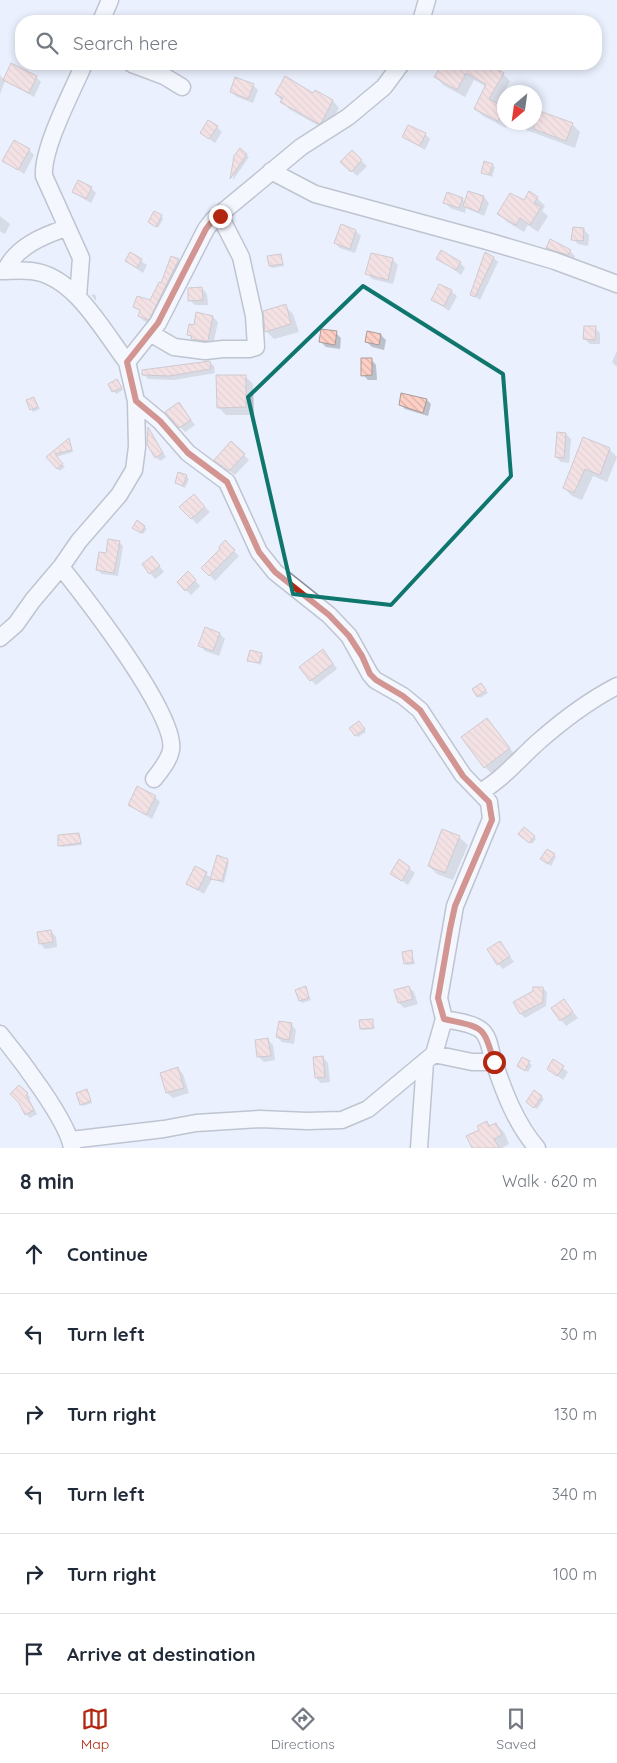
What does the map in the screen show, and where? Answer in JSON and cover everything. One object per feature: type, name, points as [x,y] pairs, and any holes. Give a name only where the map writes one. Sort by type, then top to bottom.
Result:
[{"type":"street","points":[[104,15],[110,0]]},
{"type":"street","points":[[423,15],[427,0]]},
{"type":"street","points":[[78,297],[82,263],[44,176],[44,167],[48,150],[81,70]]},
{"type":"street","points":[[148,70],[164,76],[182,87]]},
{"type":"street","points":[[127,362],[158,323],[206,229],[213,220],[301,147],[348,116],[384,87],[397,70]]},
{"type":"street","points":[[271,171],[315,194],[520,251],[617,284]]},
{"type":"street","points":[[150,333],[174,347],[205,352],[223,349],[249,350],[256,347],[254,316],[241,256],[220,216]]},
{"type":"street","points":[[3,271],[11,258],[31,243],[66,228]]},
{"type":"street","points":[[0,638],[8,625],[33,600],[61,567],[79,541],[119,495],[134,470],[137,447],[136,401],[127,362],[78,297],[65,284],[48,275],[32,271],[3,271]]},
{"type":"street","points":[[136,401],[160,421],[188,453],[227,482],[259,552],[275,572],[329,615],[349,636],[362,656],[370,674],[376,680],[403,696],[420,710],[463,776],[489,802],[492,820],[455,906],[438,998],[444,1019],[430,1058],[419,1148]]},
{"type":"street","points":[[61,567],[107,626],[144,682],[164,722],[171,741],[172,750],[166,763],[154,779]]},
{"type":"street","points":[[480,792],[501,779],[565,719],[590,701],[617,686]]},
{"type":"street","points":[[444,1019],[481,1029],[486,1035],[494,1062],[514,1113],[526,1135],[537,1148]]},
{"type":"street","points":[[0,1034],[35,1081],[72,1144],[196,1123],[260,1119],[342,1120],[368,1109],[430,1058],[494,1062]]},
{"type":"highlighted area","points":[[363,286],[503,374],[511,476],[391,605],[293,594],[248,397]]},
{"type":"building","points":[[11,63],[15,65],[15,70],[25,70],[37,76],[29,93],[3,80]]},
{"type":"building","points":[[438,70],[499,70],[504,73],[489,99],[497,103],[497,120],[474,109],[486,84],[466,73],[457,90],[434,77]]},
{"type":"building","points":[[285,76],[313,93],[315,90],[333,100],[322,122],[319,124],[280,102],[283,98],[275,94]]},
{"type":"building","points":[[235,77],[254,84],[248,99],[230,92]]},
{"type":"building","points":[[542,112],[573,123],[566,141],[537,130],[542,130]]},
{"type":"building","points":[[208,120],[218,126],[209,139],[200,133]]},
{"type":"building","points":[[408,125],[426,133],[420,146],[402,137]]},
{"type":"building","points":[[14,140],[30,149],[18,170],[2,161]]},
{"type":"building","points":[[240,148],[247,154],[230,179],[234,156]]},
{"type":"building","points":[[352,150],[362,160],[351,172],[340,162]]},
{"type":"building","points":[[484,161],[493,164],[489,175],[481,173]]},
{"type":"building","points":[[78,180],[92,187],[86,199],[72,192]]},
{"type":"building","points":[[468,191],[484,196],[479,212],[463,206]]},
{"type":"building","points":[[529,191],[538,197],[534,203],[541,207],[530,225],[520,218],[516,225],[497,214],[510,193],[524,200]]},
{"type":"building","points":[[447,192],[463,198],[459,208],[443,203]]},
{"type":"building","points":[[154,211],[162,215],[156,227],[148,222]]},
{"type":"building","points":[[341,224],[356,230],[350,249],[334,243]]},
{"type":"building","points":[[573,227],[584,228],[583,241],[571,240]]},
{"type":"building","points":[[550,239],[571,250],[568,255],[546,248]]},
{"type":"building","points":[[441,250],[461,262],[456,270],[436,259]]},
{"type":"building","points":[[130,252],[142,259],[137,268],[125,261]]},
{"type":"building","points":[[485,252],[494,257],[475,297],[470,295]]},
{"type":"building","points":[[371,253],[393,258],[388,280],[365,274]]},
{"type":"building","points":[[281,254],[283,264],[269,266],[267,256]]},
{"type":"building","points":[[171,256],[179,259],[150,318],[148,320],[138,316],[140,310],[133,307],[137,296],[150,300],[159,282],[161,283]]},
{"type":"building","points":[[439,284],[452,290],[444,306],[431,300]]},
{"type":"building","points":[[202,287],[203,300],[188,301],[188,288]]},
{"type":"building","points":[[286,304],[291,324],[265,332],[263,311]]},
{"type":"building","points":[[196,312],[213,316],[208,341],[191,339],[192,336],[187,335],[189,324],[194,325]]},
{"type":"building","points":[[584,326],[596,326],[595,340],[583,339]]},
{"type":"building","points":[[321,329],[337,331],[335,345],[319,342]]},
{"type":"building","points":[[367,331],[381,334],[379,345],[365,342]]},
{"type":"building","points":[[361,358],[372,358],[372,375],[361,376]]},
{"type":"building","points":[[210,361],[211,369],[169,376],[142,375],[142,370]]},
{"type":"building","points":[[216,375],[246,375],[246,407],[217,408]]},
{"type":"building","points":[[117,379],[122,388],[112,392],[108,384]]},
{"type":"building","points":[[401,393],[427,399],[423,413],[399,405]]},
{"type":"building","points":[[34,397],[38,407],[30,410],[26,400]]},
{"type":"building","points":[[179,402],[191,420],[179,428],[165,412]]},
{"type":"building","points":[[148,427],[163,453],[155,458],[147,444]]},
{"type":"building","points":[[557,432],[566,433],[564,458],[555,457]]},
{"type":"building","points":[[583,437],[610,448],[600,475],[585,469],[574,493],[563,488]]},
{"type":"building","points":[[69,438],[72,450],[55,454],[63,464],[57,469],[46,457]]},
{"type":"building","points":[[231,441],[245,454],[229,471],[214,460]]},
{"type":"building","points":[[178,472],[187,475],[183,486],[175,483]]},
{"type":"building","points":[[194,494],[205,507],[191,519],[179,507]]},
{"type":"building","points":[[137,520],[145,526],[141,533],[132,528]]},
{"type":"building","points":[[108,539],[120,541],[114,573],[96,570],[99,552],[106,553]]},
{"type":"building","points":[[225,540],[235,550],[209,576],[201,568],[220,549],[219,547]]},
{"type":"building","points":[[152,556],[160,566],[149,574],[142,564]]},
{"type":"building","points":[[188,571],[196,580],[185,591],[177,582]]},
{"type":"building","points":[[205,627],[220,633],[213,651],[198,646]]},
{"type":"building","points":[[323,649],[333,664],[310,681],[299,667]]},
{"type":"building","points":[[250,650],[262,653],[259,663],[247,661]]},
{"type":"building","points":[[481,683],[486,690],[477,697],[472,689]]},
{"type":"building","points":[[487,718],[510,748],[484,768],[461,737]]},
{"type":"building","points":[[359,721],[365,729],[355,736],[349,728]]},
{"type":"building","points":[[137,786],[156,796],[146,815],[128,805]]},
{"type":"building","points":[[524,827],[535,836],[529,843],[518,834]]},
{"type":"building","points":[[442,829],[460,836],[445,873],[428,866]]},
{"type":"building","points":[[79,833],[81,843],[58,846],[58,835]]},
{"type":"building","points":[[547,849],[555,854],[548,864],[540,859]]},
{"type":"building","points":[[217,855],[228,859],[222,881],[210,879]]},
{"type":"building","points":[[399,859],[410,867],[402,881],[390,874]]},
{"type":"building","points":[[195,866],[207,872],[198,890],[186,884]]},
{"type":"building","points":[[51,930],[53,942],[39,944],[37,932]]},
{"type":"building","points":[[500,941],[510,956],[497,965],[487,949]]},
{"type":"building","points":[[412,950],[413,962],[404,964],[402,952]]},
{"type":"building","points":[[306,986],[309,998],[299,1001],[295,990]]},
{"type":"building","points":[[409,986],[413,999],[398,1003],[394,990]]},
{"type":"building","points":[[533,987],[543,987],[543,1002],[520,1014],[513,1002],[533,991]]},
{"type":"building","points":[[564,999],[573,1012],[560,1021],[551,1008]]},
{"type":"building","points":[[373,1019],[373,1028],[360,1029],[359,1020]]},
{"type":"building","points":[[279,1021],[292,1023],[289,1040],[276,1037]]},
{"type":"building","points":[[268,1038],[271,1056],[257,1057],[255,1040]]},
{"type":"building","points":[[323,1056],[325,1077],[315,1078],[313,1057]]},
{"type":"building","points":[[522,1057],[530,1061],[525,1071],[517,1066]]},
{"type":"building","points":[[553,1059],[564,1066],[557,1076],[547,1069]]},
{"type":"building","points":[[178,1067],[184,1088],[166,1093],[160,1073]]},
{"type":"building","points":[[19,1085],[28,1093],[26,1095],[34,1110],[25,1115],[19,1103],[10,1094]]},
{"type":"building","points":[[87,1089],[91,1101],[80,1105],[76,1093]]},
{"type":"building","points":[[534,1090],[542,1096],[534,1108],[526,1102]]},
{"type":"building","points":[[487,1121],[489,1126],[496,1123],[502,1135],[494,1139],[499,1148],[472,1148],[466,1136],[479,1130],[477,1126]]},
{"type":"route","points":[[220,216],[213,220],[206,229],[158,323],[127,362],[136,401],[160,421],[188,453],[227,482],[259,552],[275,572],[329,615],[349,636],[362,656],[370,674],[376,680],[403,696],[420,710],[463,776],[489,802],[492,820],[455,906],[438,998],[444,1019],[481,1029],[486,1035],[494,1062]]}]
